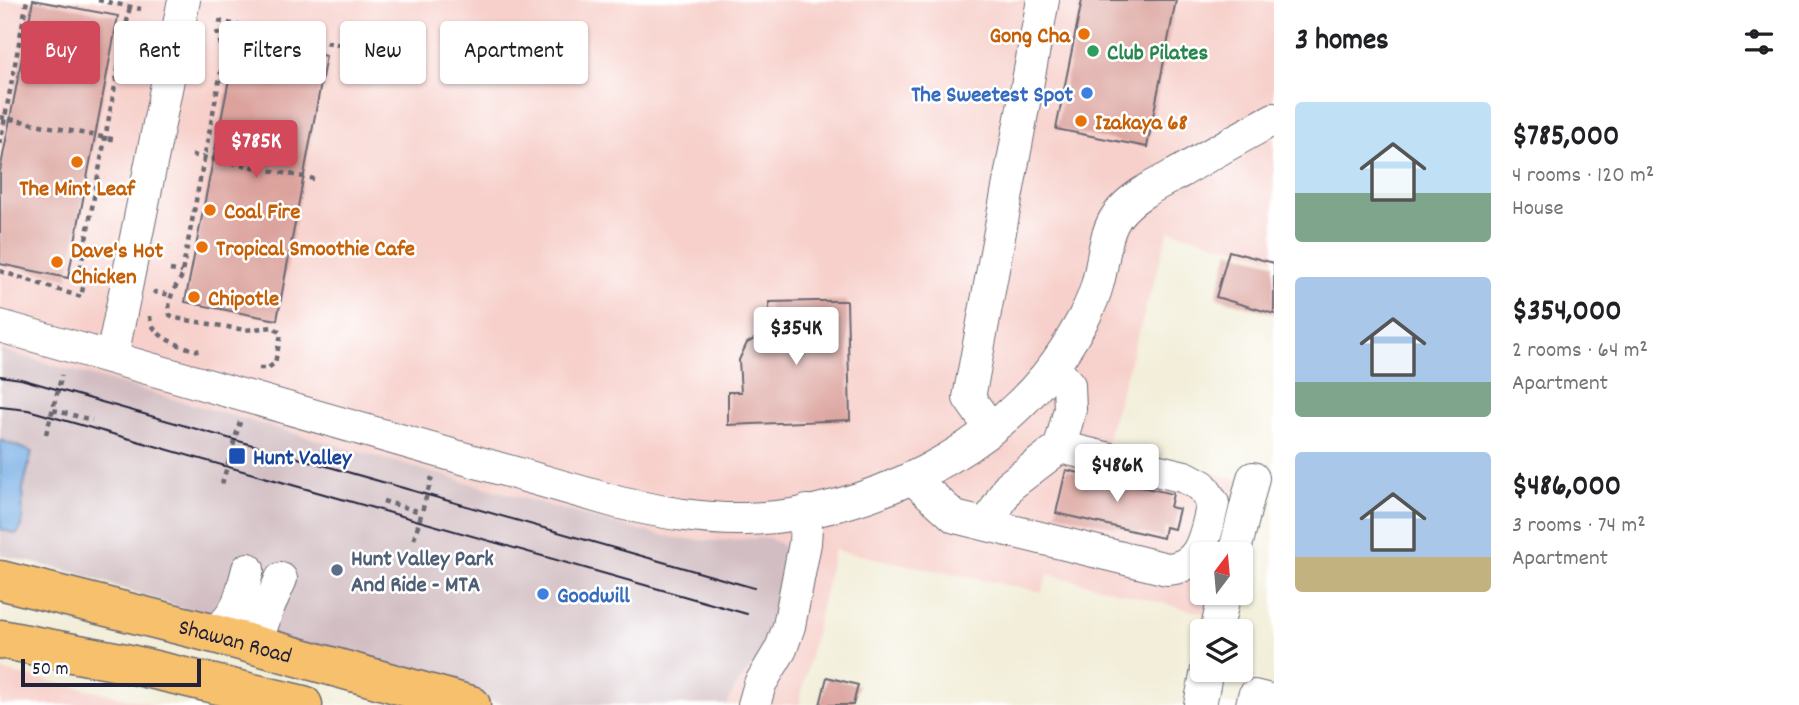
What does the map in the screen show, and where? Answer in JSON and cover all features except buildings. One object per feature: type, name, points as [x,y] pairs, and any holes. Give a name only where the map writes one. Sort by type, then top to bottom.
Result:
[{"type":"main road","name":"Shawan Road","points":[[0,580],[215,634],[471,705]]},
{"type":"main road","name":"Shawan Road","points":[[0,639],[125,663],[303,705]]},
{"type":"main road","points":[[241,690],[255,646]]},
{"type":"lane","points":[[112,357],[184,0]]},
{"type":"lane","points":[[991,429],[969,398],[1043,0]]},
{"type":"lane","points":[[0,326],[620,503],[682,516],[746,519],[807,512],[912,478],[957,454],[1017,408],[1053,367],[1082,321],[1095,294],[1107,239],[1116,216],[1129,202],[1153,187],[1274,119]]},
{"type":"lane","points":[[987,525],[1009,486],[1060,447],[1070,409],[1069,385],[1053,367]]},
{"type":"lane","points":[[912,478],[955,517],[1167,569],[1177,569],[1194,559],[1203,544],[1213,503],[1202,486],[1185,477],[1060,447]]},
{"type":"lane","points":[[1237,542],[1253,478]]},
{"type":"lane","points":[[754,705],[760,684],[781,649],[789,626],[805,543],[807,512]]},
{"type":"lane","points":[[215,634],[234,615],[247,569]]},
{"type":"lane","points":[[255,646],[281,579]]},
{"type":"lane","points":[[1200,705],[1205,682]]},
{"type":"lane","points":[[1252,705],[1254,696],[1274,701]]},
{"type":"path","points":[[0,144],[2,118],[27,0]]},
{"type":"path","points":[[98,0],[141,9]]},
{"type":"path","points":[[0,271],[81,298],[85,278],[80,266],[130,6]]},
{"type":"path","points":[[218,21],[340,45]]},
{"type":"path","points":[[217,31],[224,56],[182,272],[168,308],[170,315],[175,318],[245,330],[274,327],[281,334],[275,363],[268,368],[256,369],[244,365]]},
{"type":"path","points":[[2,118],[117,140]]},
{"type":"path","points":[[192,155],[314,179]]},
{"type":"path","points":[[170,270],[182,272]]},
{"type":"path","points":[[85,278],[99,280]]},
{"type":"path","points":[[153,300],[155,292],[171,295]]},
{"type":"path","points":[[151,308],[149,320],[155,330],[180,346],[206,354]]},
{"type":"path","points":[[46,434],[62,375]]},
{"type":"path","points":[[53,410],[92,420]]},
{"type":"path","points":[[222,484],[240,422]]},
{"type":"path","points":[[414,539],[430,479],[450,454]]},
{"type":"path","points":[[383,501],[421,513]]},
{"type":"shaded area","points":[[0,0],[1274,0],[1274,259],[1169,230],[1105,445],[1243,481],[1227,542],[1190,542],[1190,606],[1211,606],[1209,615],[1048,574],[1042,592],[834,550],[799,705],[727,705],[736,686],[765,651],[712,541],[675,538],[629,528],[0,350]]},
{"type":"shaded area","points":[[0,350],[629,528],[675,538],[711,541],[769,538],[779,543],[787,552],[773,637],[736,686],[727,705],[505,705],[305,650],[80,574],[0,555]]},
{"type":"shaded area","points":[[0,670],[158,705],[0,705]]},
{"type":"water","points":[[0,440],[32,452],[23,489],[22,526],[17,534],[0,529]]},
{"type":"tram line","points":[[0,376],[21,379],[754,588]]},
{"type":"tram line","points":[[0,407],[28,410],[747,614]]},
{"type":"place","name":"Gong Cha","points":[[1084,34]]},
{"type":"place","name":"Club Pilates","points":[[1093,51]]},
{"type":"place","name":"The Sweetest Spot","points":[[1087,93]]},
{"type":"place","name":"Izakaya 68","points":[[1081,121]]},
{"type":"place","name":"The Mint Leaf","points":[[77,162]]},
{"type":"place","name":"Coal Fire","points":[[210,210]]},
{"type":"place","name":"Tropical Smoothie Cafe","points":[[202,247]]},
{"type":"place","name":"Dave's Hot Chicken","points":[[57,262]]},
{"type":"place","name":"Chipotle","points":[[194,297]]},
{"type":"place","name":"Hunt Valley","points":[[237,456]]},
{"type":"place","name":"Hunt Valley Park And Ride - MTA","points":[[337,570]]},
{"type":"place","name":"Goodwill","points":[[543,594]]}]
